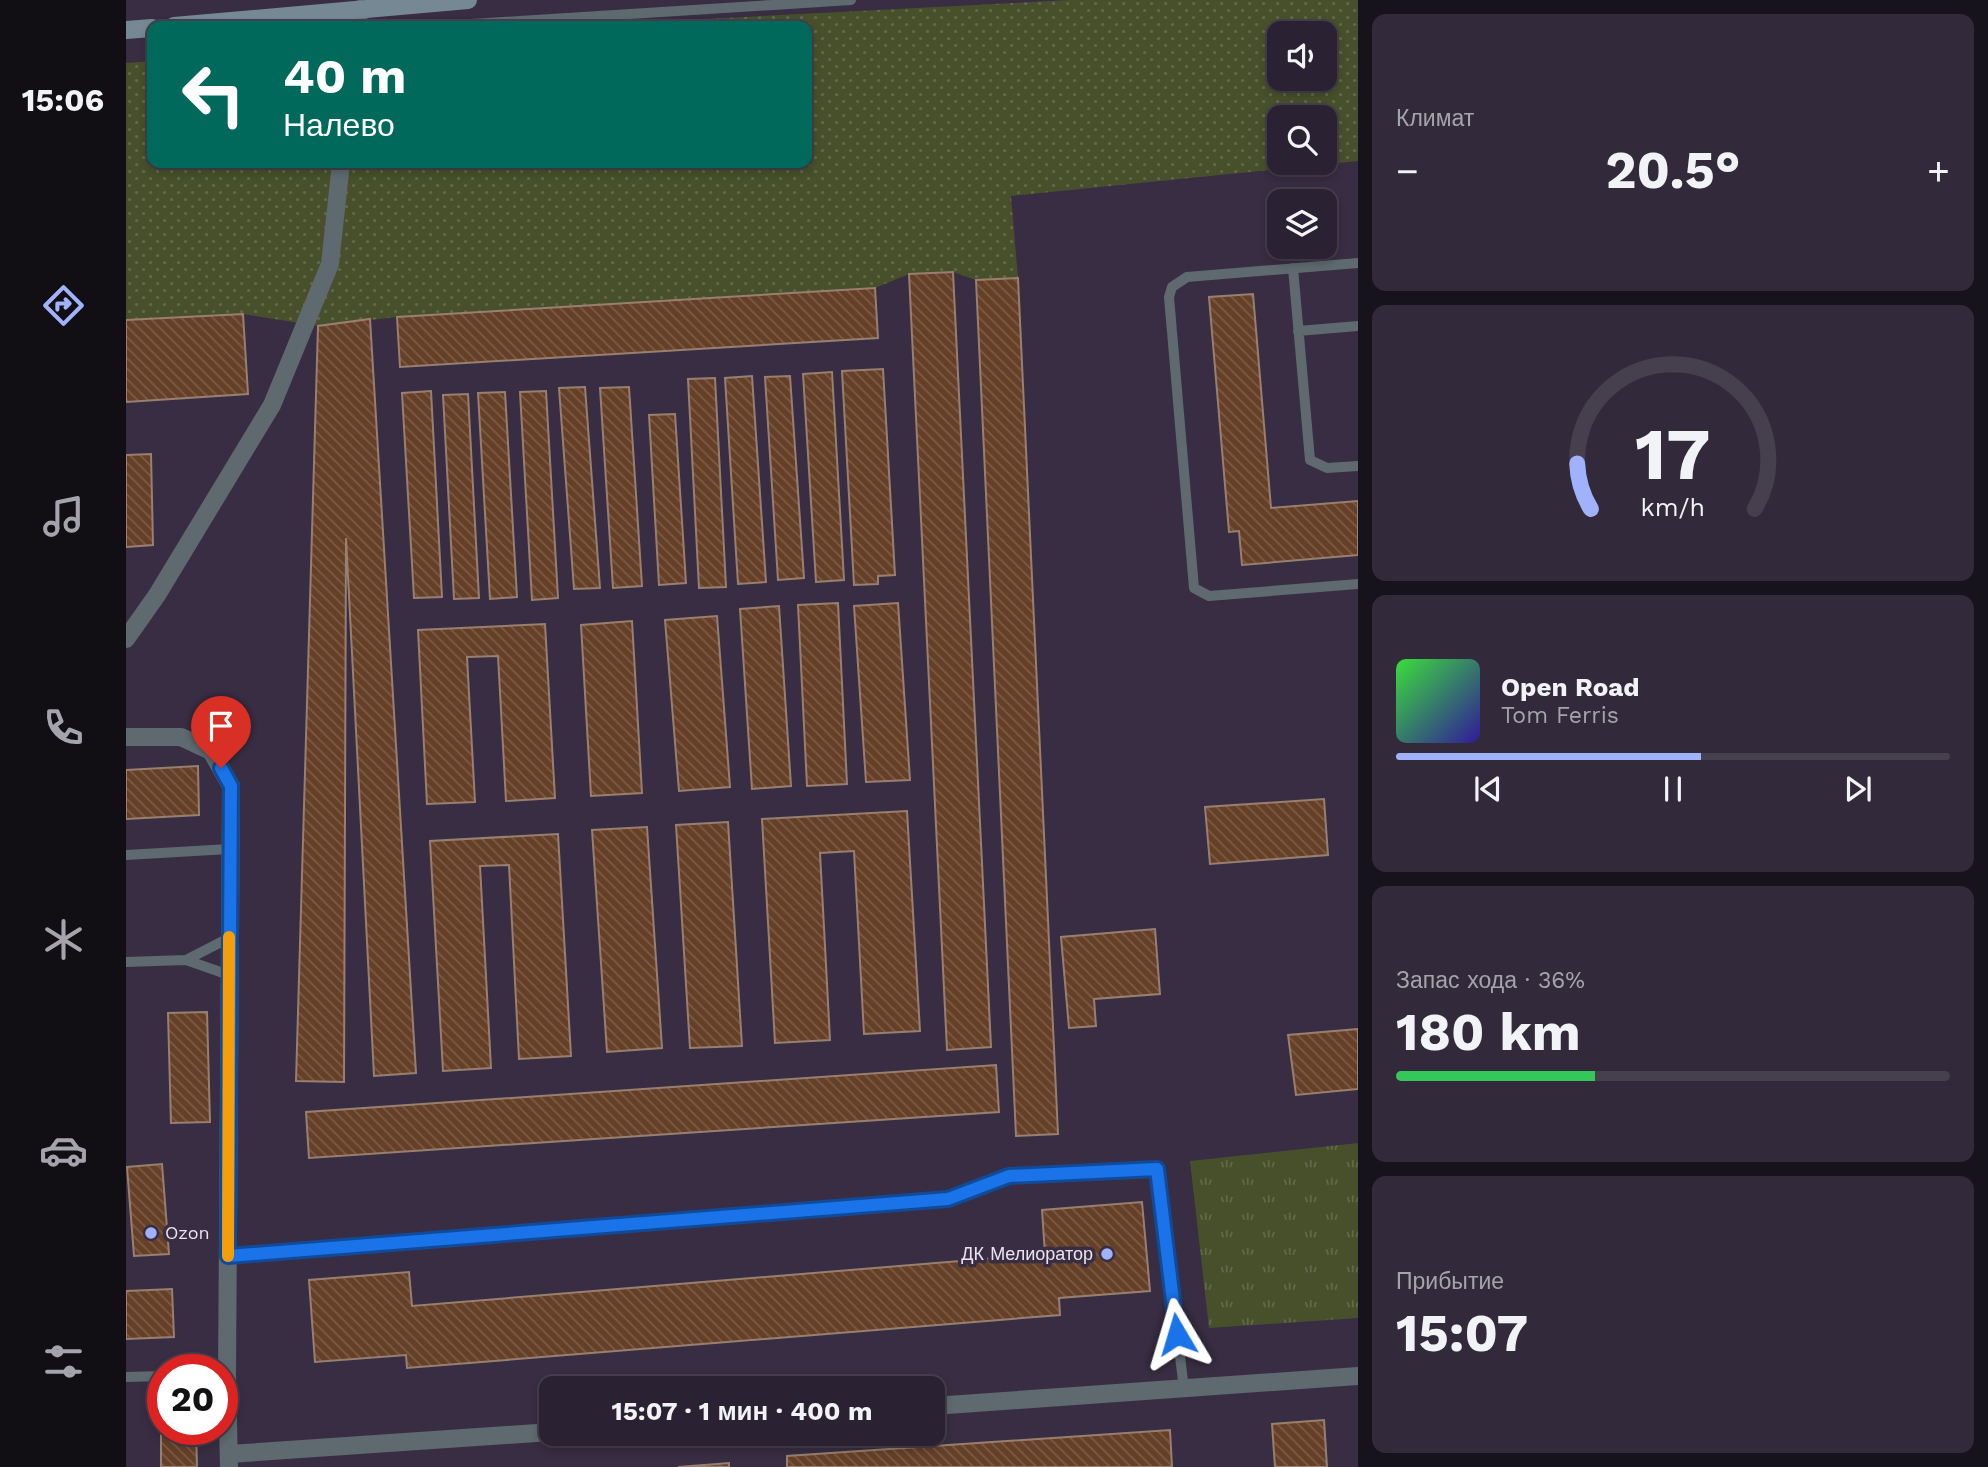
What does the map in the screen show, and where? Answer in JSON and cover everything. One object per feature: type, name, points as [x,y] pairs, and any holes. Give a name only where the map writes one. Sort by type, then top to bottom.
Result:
[{"type":"main road","points":[[289,21],[358,18],[468,0]]},
{"type":"main road","points":[[126,30],[147,28]]},
{"type":"street","points":[[126,639],[157,595],[272,405],[330,264],[340,168]]},
{"type":"street","points":[[126,737],[181,737],[211,751],[231,786],[226,1354]]},
{"type":"street","points":[[945,1405],[1358,1376]]},
{"type":"street","points":[[229,1460],[539,1433]]},
{"type":"lane","points":[[518,21],[851,0]]},
{"type":"lane","points":[[1358,263],[1186,277],[1172,287],[1169,297],[1193,582],[1201,595],[1358,584]]},
{"type":"lane","points":[[1293,268],[1310,460],[1328,468],[1358,466]]},
{"type":"lane","points":[[1298,331],[1358,326]]},
{"type":"lane","points":[[126,855],[229,849]]},
{"type":"lane","points":[[186,960],[229,938]]},
{"type":"lane","points":[[126,962],[186,960],[229,975]]},
{"type":"lane","points":[[228,1256],[948,1199],[1009,1176],[1157,1169],[1184,1389]]},
{"type":"lane","points":[[126,1377],[147,1376]]},
{"type":"green space","points":[[1070,0],[1358,0],[1358,161],[1337,163],[1337,105],[1267,105],[1267,170],[1011,196],[1018,278],[976,280],[953,272],[909,274],[875,288],[397,317],[318,326],[243,314],[126,320],[126,63],[147,61],[147,168],[812,168],[812,21],[669,21]]},
{"type":"green space","points":[[1358,1143],[1358,1318],[1209,1328],[1190,1161]]},
{"type":"building","points":[[953,272],[991,1047],[947,1050],[909,274]]},
{"type":"building","points":[[1018,278],[1058,1134],[1016,1136],[976,280]]},
{"type":"building","points":[[875,288],[878,338],[400,367],[397,317]]},
{"type":"building","points":[[1253,294],[1271,508],[1358,501],[1358,555],[1242,565],[1239,531],[1229,532],[1209,297]]},
{"type":"building","points":[[243,314],[248,394],[126,402],[126,320]]},
{"type":"building","points":[[370,319],[416,1073],[374,1076],[346,538],[344,1082],[296,1081],[318,326]]},
{"type":"building","points":[[883,369],[895,575],[878,576],[878,584],[854,585],[842,371]]},
{"type":"building","points":[[832,372],[844,580],[816,582],[803,374]]},
{"type":"building","points":[[752,376],[766,582],[738,584],[725,378]]},
{"type":"building","points":[[790,376],[804,578],[778,580],[765,377]]},
{"type":"building","points":[[715,378],[726,587],[699,588],[688,379]]},
{"type":"building","points":[[585,387],[600,588],[574,589],[559,388]]},
{"type":"building","points":[[629,387],[642,586],[613,588],[600,388]]},
{"type":"building","points":[[431,391],[442,597],[414,598],[402,393]]},
{"type":"building","points":[[546,391],[558,598],[532,600],[520,392]]},
{"type":"building","points":[[505,392],[517,597],[490,599],[478,393]]},
{"type":"building","points":[[468,394],[479,598],[454,599],[443,395]]},
{"type":"building","points":[[675,414],[686,583],[659,585],[649,415]]},
{"type":"building","points":[[151,454],[153,545],[126,547],[126,455]]},
{"type":"building","points":[[838,603],[847,784],[807,786],[798,605]]},
{"type":"building","points":[[898,603],[910,780],[866,782],[854,606]]},
{"type":"building","points":[[779,606],[791,786],[752,789],[740,609]]},
{"type":"building","points":[[717,616],[730,787],[679,791],[665,620]]},
{"type":"building","points":[[632,621],[642,793],[591,796],[581,625]]},
{"type":"building","points":[[545,624],[555,798],[506,801],[498,656],[467,657],[475,802],[427,804],[418,630]]},
{"type":"building","points":[[198,766],[199,815],[126,819],[126,770]]},
{"type":"building","points":[[1324,799],[1328,855],[1210,864],[1205,807]]},
{"type":"building","points":[[907,811],[920,1031],[864,1034],[854,851],[820,853],[830,1040],[775,1043],[762,819]]},
{"type":"building","points":[[728,822],[742,1046],[690,1048],[676,825]]},
{"type":"building","points":[[647,827],[662,1048],[607,1052],[592,830]]},
{"type":"building","points":[[558,834],[571,1056],[519,1059],[509,865],[480,866],[491,1068],[443,1071],[430,841]]},
{"type":"building","points":[[1155,929],[1160,994],[1094,999],[1096,1026],[1069,1028],[1061,937]]},
{"type":"building","points":[[207,1012],[210,1122],[171,1123],[168,1013]]},
{"type":"building","points":[[1358,1029],[1358,1089],[1296,1095],[1288,1035]]},
{"type":"building","points":[[996,1065],[999,1112],[309,1158],[306,1112]]},
{"type":"building","points":[[162,1164],[169,1254],[134,1256],[127,1167]]},
{"type":"building","points":[[1142,1202],[1150,1291],[1059,1298],[1060,1315],[407,1368],[406,1355],[315,1362],[309,1280],[409,1272],[412,1306],[1045,1254],[1042,1210]]},
{"type":"building","points":[[172,1289],[174,1337],[126,1339],[126,1291]]},
{"type":"building","points":[[1324,1420],[1327,1467],[1275,1467],[1272,1424]]},
{"type":"building","points":[[1170,1430],[1172,1467],[787,1467],[787,1456]]},
{"type":"building","points":[[161,1445],[196,1445],[197,1467],[161,1467]]},
{"type":"building","points":[[729,1463],[729,1467],[678,1467]]},
{"type":"slow traffic","points":[[228,1256],[229,937]]},
{"type":"place","name":"Ozon","points":[[151,1233]]},
{"type":"place","name":"ДК Мелиоратор","points":[[1107,1254]]},
{"type":"route","points":[[221,768],[231,786],[228,1256],[948,1199],[1009,1176],[1157,1169],[1177,1334]]}]
